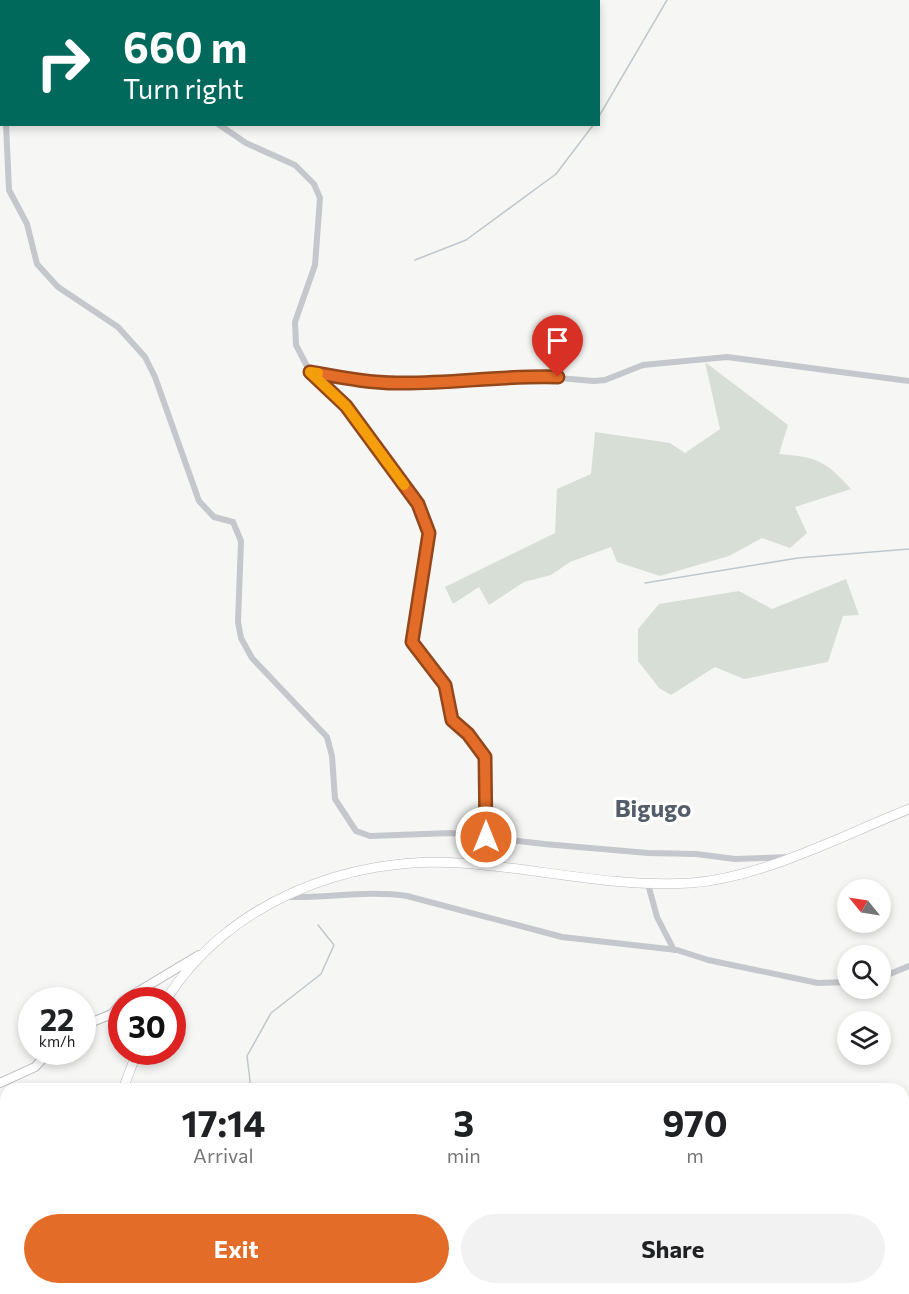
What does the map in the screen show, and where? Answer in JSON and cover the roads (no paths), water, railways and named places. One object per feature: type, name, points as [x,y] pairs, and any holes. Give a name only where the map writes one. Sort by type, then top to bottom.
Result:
[{"type":"main road","points":[[177,987],[229,929],[285,897],[336,876],[402,863],[431,862],[460,863],[648,884],[694,882],[730,877],[793,857],[909,809]]},
{"type":"main road","points":[[125,1083],[132,1065]]},
{"type":"street","points":[[6,126],[9,190],[27,224],[37,264],[58,287],[118,327],[145,357],[155,377],[199,501],[214,517],[233,522],[241,541],[238,622],[241,638],[252,658],[327,737],[332,756],[335,799],[356,831],[370,836],[429,832],[735,859],[793,857]]},
{"type":"street","points":[[221,126],[246,143],[295,165],[314,184],[320,198],[315,266],[295,322],[296,345],[310,372],[346,406],[418,504],[429,533],[412,642],[445,685],[452,720],[468,734],[485,757],[486,837]]},
{"type":"street","points":[[310,372],[379,383],[458,382],[534,376],[594,381],[605,380],[643,365],[727,357],[909,381]]},
{"type":"street","points":[[648,884],[657,917],[674,950]]},
{"type":"street","points":[[285,897],[318,898],[386,893],[407,896],[562,938],[674,950],[708,960],[818,983],[837,982]]},
{"type":"street","points":[[147,987],[207,951]]},
{"type":"street","points":[[891,973],[909,966]]},
{"type":"street","points":[[0,1083],[37,1065]]},
{"type":"waterway","points":[[600,115],[667,0]]},
{"type":"waterway","points":[[415,260],[466,240],[556,174],[592,126]]},
{"type":"waterway","points":[[645,583],[798,558],[909,549]]},
{"type":"waterway","points":[[250,1083],[247,1056],[271,1013],[321,974],[334,945],[318,925]]},
{"type":"district","name":"Bigugo","points":[[653,807]]}]
